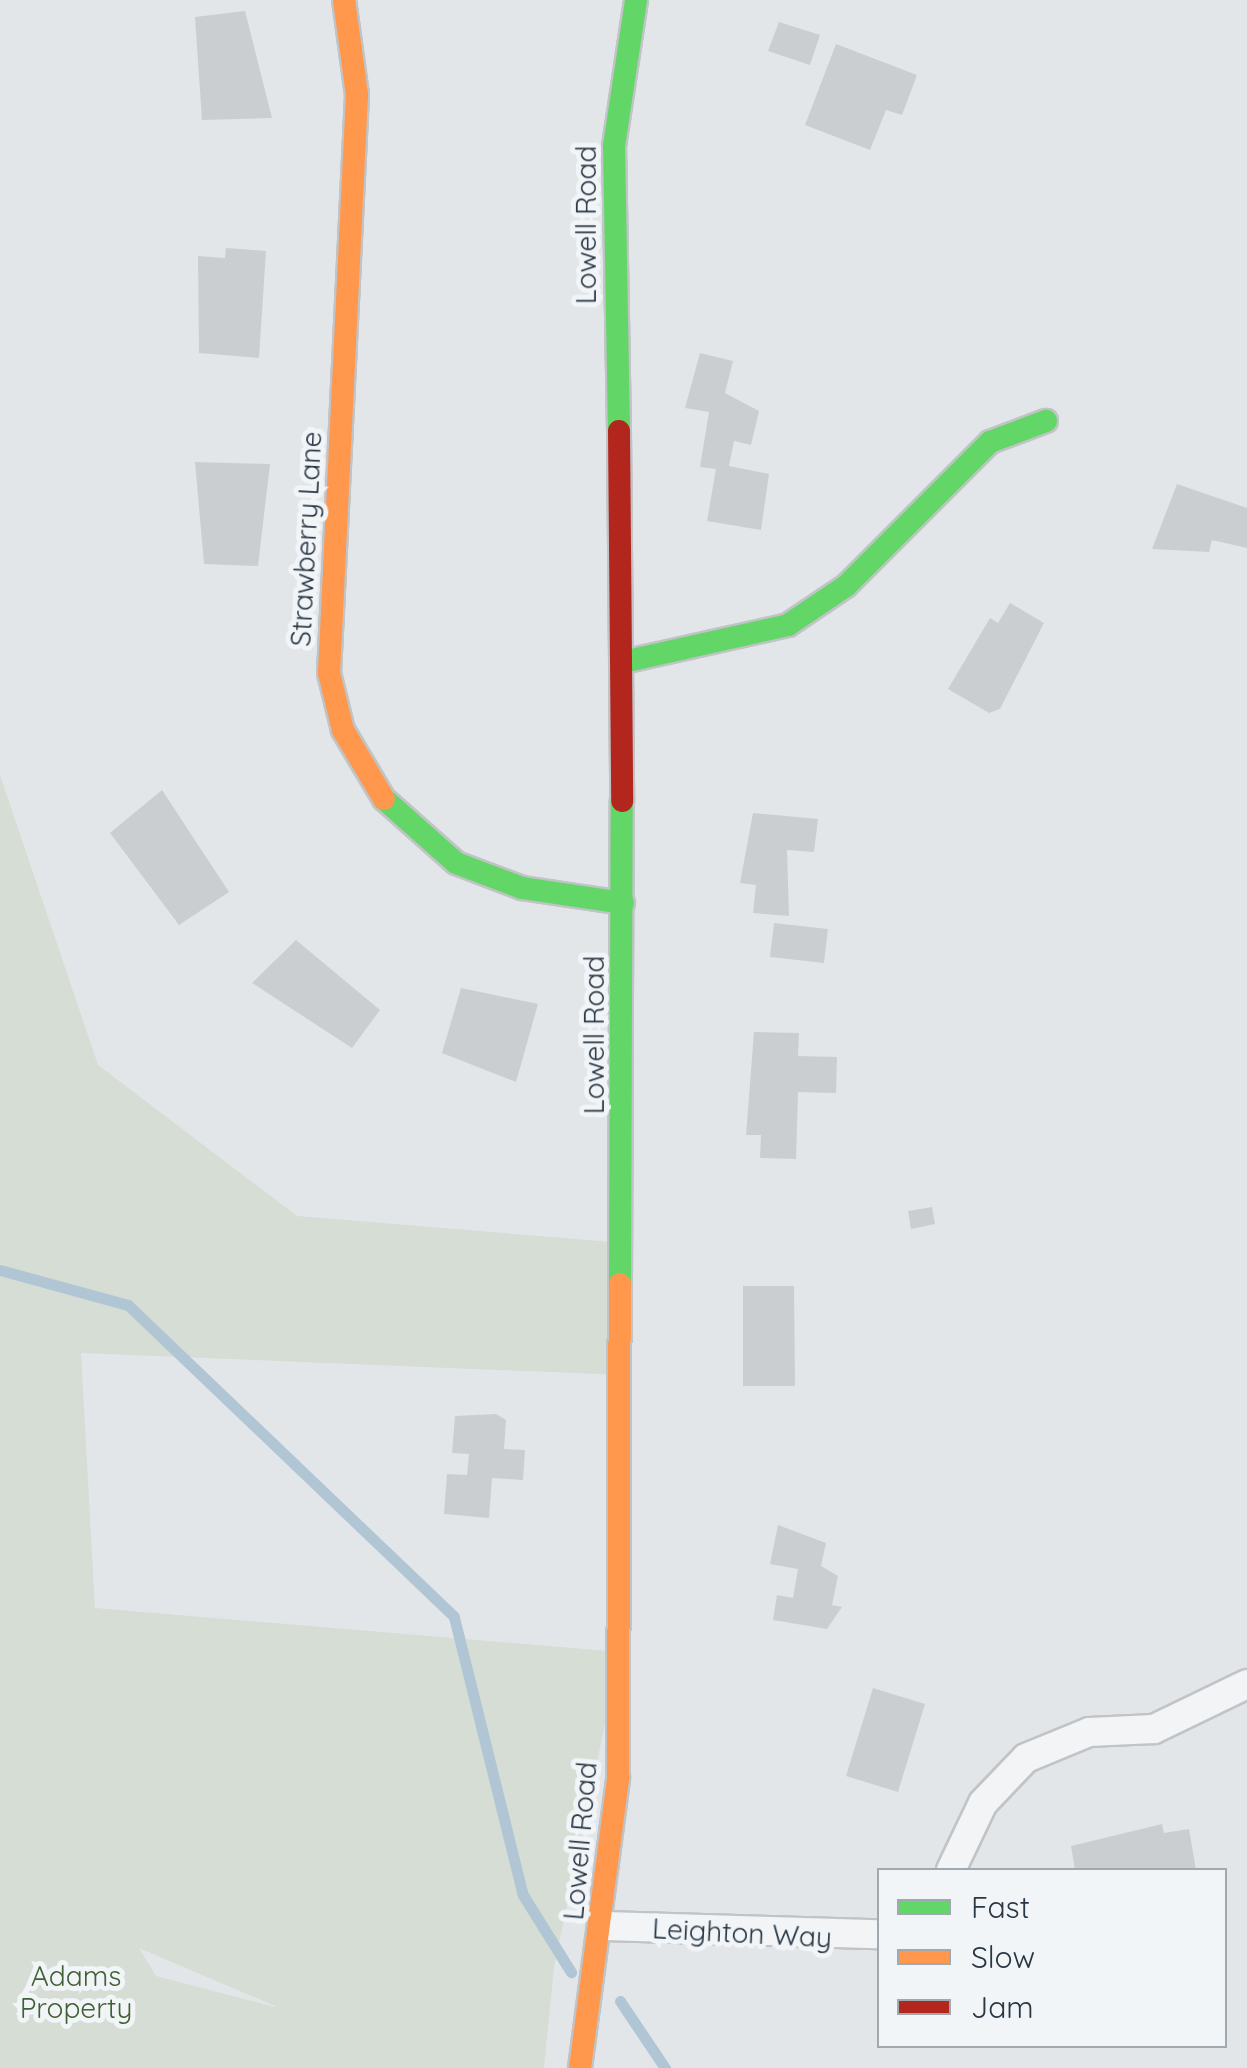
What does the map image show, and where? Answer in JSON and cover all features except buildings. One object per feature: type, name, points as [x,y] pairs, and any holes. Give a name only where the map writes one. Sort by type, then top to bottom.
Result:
[{"type":"street","name":"Strawberry Lane","points":[[344,0],[358,94],[329,672],[343,730],[386,800],[456,863],[522,888],[623,902]]},
{"type":"street","name":"Lowell Road","points":[[580,2068],[604,1926],[618,1778],[623,662],[614,146],[636,0]]},
{"type":"street","points":[[623,662],[788,626],[846,586],[990,442],[1046,420]]},
{"type":"street","points":[[952,1868],[983,1803],[1026,1758],[1089,1732],[1154,1729],[1247,1684]]},
{"type":"street","name":"Leighton Way","points":[[604,1926],[877,1934]]},
{"type":"green space","name":"Adams Property","points":[[0,775],[98,1065],[297,1216],[624,1243],[623,1375],[81,1353],[95,1608],[620,1652],[554,1967],[544,2068],[0,2068]],"holes":[[[139,1948],[275,2006],[156,1976]]]},
{"type":"waterway","points":[[0,1270],[128,1305],[454,1617],[523,1895],[571,1972]]},
{"type":"waterway","points":[[620,2001],[665,2068]]},
{"type":"traffic: fast","points":[[619,431],[614,146],[636,0]]},
{"type":"traffic: fast","points":[[623,662],[788,625],[846,586],[990,442],[1046,421]]},
{"type":"traffic: fast","points":[[384,799],[456,863],[522,888],[623,903]]},
{"type":"traffic: fast","points":[[620,1284],[622,801]]},
{"type":"traffic: slow","points":[[344,0],[357,95],[329,673],[343,730],[384,799]]},
{"type":"traffic: slow","points":[[580,2068],[618,1778],[620,1284]]},
{"type":"traffic: jam","points":[[619,431],[622,801]]}]
